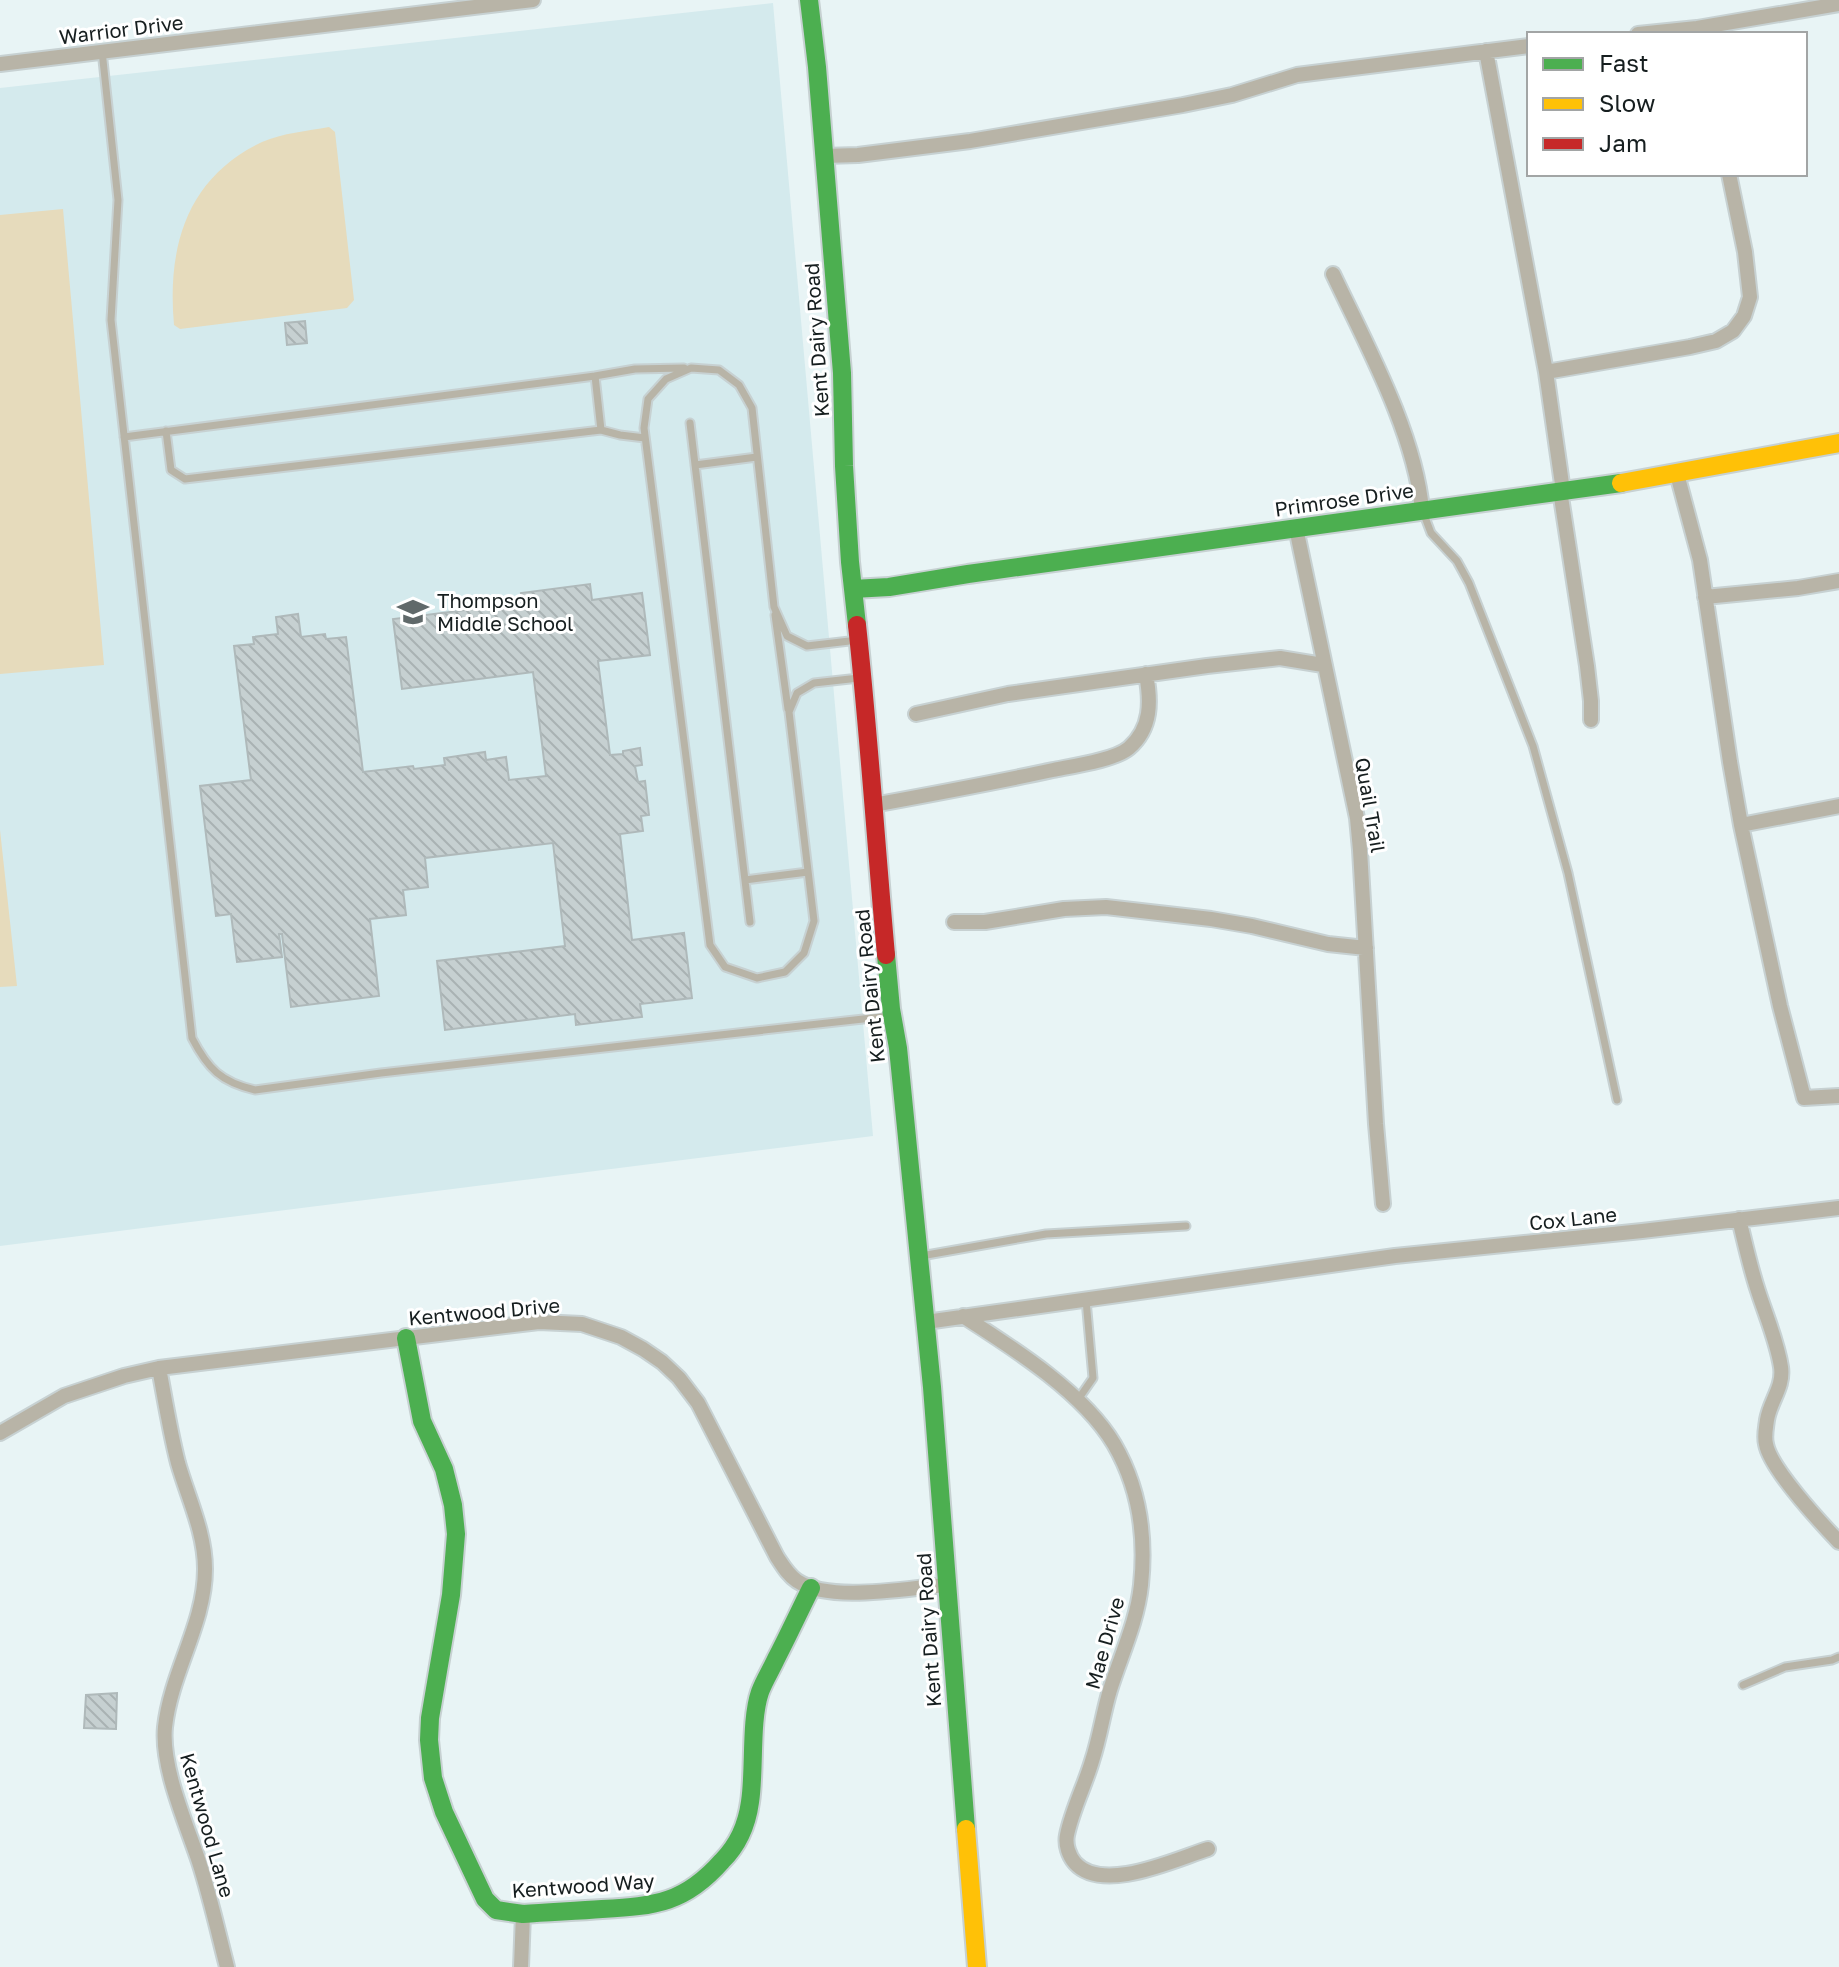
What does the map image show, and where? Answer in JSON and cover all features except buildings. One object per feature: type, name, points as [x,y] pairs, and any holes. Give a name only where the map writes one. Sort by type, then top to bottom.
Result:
[{"type":"street","name":"Warrior Drive","points":[[0,64],[533,0]]},
{"type":"street","name":"Kent Dairy Road","points":[[809,0],[842,373],[844,466],[853,589],[864,678],[892,1015],[926,1322],[977,1967]]},
{"type":"street","points":[[1697,31],[1839,4]]},
{"type":"street","points":[[824,156],[858,155],[970,141],[1183,105],[1232,95],[1297,75],[1527,46]]},
{"type":"street","points":[[1486,51],[1546,372],[1563,491],[1561,497],[1589,678],[1591,720]]},
{"type":"street","points":[[1546,372],[1690,347],[1716,341],[1733,331],[1744,316],[1750,297],[1745,252],[1729,176]]},
{"type":"street","points":[[1333,274],[1392,402],[1420,484],[1422,510]]},
{"type":"street","name":"Primrose Drive","points":[[853,589],[889,587],[1563,491],[1677,474],[1839,443]]},
{"type":"street","points":[[1677,474],[1700,560],[1741,825],[1780,1006],[1804,1098],[1839,1096]]},
{"type":"street","name":"Quail Trail","points":[[1296,528],[1357,818],[1383,1204]]},
{"type":"street","points":[[1705,597],[1839,581]]},
{"type":"street","points":[[916,714],[1008,694],[1146,674],[1280,658],[1323,665]]},
{"type":"street","points":[[873,805],[1069,767],[1123,752],[1138,738],[1147,719],[1149,698],[1146,674]]},
{"type":"street","points":[[1741,825],[1839,806]]},
{"type":"street","points":[[954,922],[985,922],[1064,909],[1106,907],[1211,919],[1328,944],[1366,948]]},
{"type":"street","name":"Cox Lane","points":[[926,1322],[1395,1256],[1839,1208]]},
{"type":"street","points":[[1739,1219],[1782,1371],[1781,1383],[1768,1412],[1766,1448],[1777,1468],[1839,1542]]},
{"type":"street","name":"Mae Drive","points":[[963,1316],[1053,1377],[1090,1413],[1114,1443],[1134,1488],[1139,1512],[1141,1586],[1128,1641],[1066,1838],[1067,1848],[1076,1865],[1084,1870],[1111,1875],[1148,1869],[1208,1849]]},
{"type":"street","name":"Kentwood Drive","points":[[0,1433],[64,1396],[103,1382],[159,1368],[539,1322],[582,1324],[643,1349],[679,1378],[698,1403],[777,1557],[790,1576],[811,1588]]},
{"type":"street","name":"Kentwood Way","points":[[406,1338],[422,1421],[444,1469],[456,1534],[451,1595],[428,1737],[431,1772],[434,1789],[445,1814],[485,1897],[494,1909],[523,1914],[660,1904],[688,1892],[725,1862],[740,1841],[751,1807],[755,1713],[759,1694],[811,1588]]},
{"type":"street","name":"Kentwood Lane","points":[[159,1368],[168,1423],[203,1546],[205,1569],[201,1605],[173,1688],[165,1743],[169,1768],[200,1865],[227,1967]]},
{"type":"street","points":[[811,1588],[837,1593],[946,1585]]},
{"type":"street","points":[[521,1967],[523,1914]]},
{"type":"lane","points":[[102,51],[118,200],[111,320],[192,1038],[203,1060],[234,1085],[255,1090],[892,1015]]},
{"type":"lane","points":[[124,437],[635,369],[691,368],[719,370],[739,385],[752,408],[814,921],[804,953],[785,972],[757,978],[725,967],[710,945],[645,438],[648,399],[666,379],[691,368]]},
{"type":"lane","points":[[595,376],[601,430]]},
{"type":"lane","points":[[690,423],[750,922]]},
{"type":"lane","points":[[166,431],[171,470],[185,479],[601,430],[645,438]]},
{"type":"lane","points":[[695,465],[757,457]]},
{"type":"lane","points":[[1422,510],[1431,533],[1457,561],[1469,583],[1533,746],[1568,873],[1617,1100]]},
{"type":"lane","points":[[774,607],[787,636],[807,646],[860,640]]},
{"type":"lane","points":[[789,712],[797,693],[814,683],[864,678]]},
{"type":"lane","points":[[745,880],[808,872]]},
{"type":"lane","points":[[919,1256],[1046,1234],[1186,1226]]},
{"type":"lane","points":[[1077,1401],[1093,1378],[1086,1298]]},
{"type":"lane","points":[[1743,1685],[1785,1667],[1839,1657]]},
{"type":"shaded area","name":"Thompson Middle School","points":[[773,3],[873,1136],[0,1246],[0,88]]},
{"type":"shaded area","points":[[329,127],[335,132],[354,300],[347,308],[180,329],[174,325],[174,269],[179,243],[199,195],[215,175],[236,157],[262,142]]},
{"type":"shaded area","points":[[63,209],[104,665],[0,674],[0,215]]},
{"type":"shaded area","points":[[0,830],[17,986],[0,987]]},
{"type":"traffic: fast","points":[[809,0],[842,373],[844,466],[857,625]]},
{"type":"traffic: fast","points":[[853,589],[889,587],[1621,483]]},
{"type":"traffic: fast","points":[[886,955],[932,1387],[966,1829]]},
{"type":"traffic: fast","points":[[406,1338],[422,1421],[444,1469],[456,1534],[451,1595],[430,1718],[433,1778],[444,1812],[485,1899],[496,1910],[523,1914],[654,1904],[695,1886],[728,1855],[747,1818],[755,1717],[760,1692],[811,1588]]},
{"type":"traffic: slow","points":[[1621,483],[1839,443]]},
{"type":"traffic: slow","points":[[966,1829],[977,1967]]},
{"type":"traffic: jam","points":[[857,625],[886,955]]},
{"type":"place","name":"Thompson Middle School","points":[[413,612]]}]
